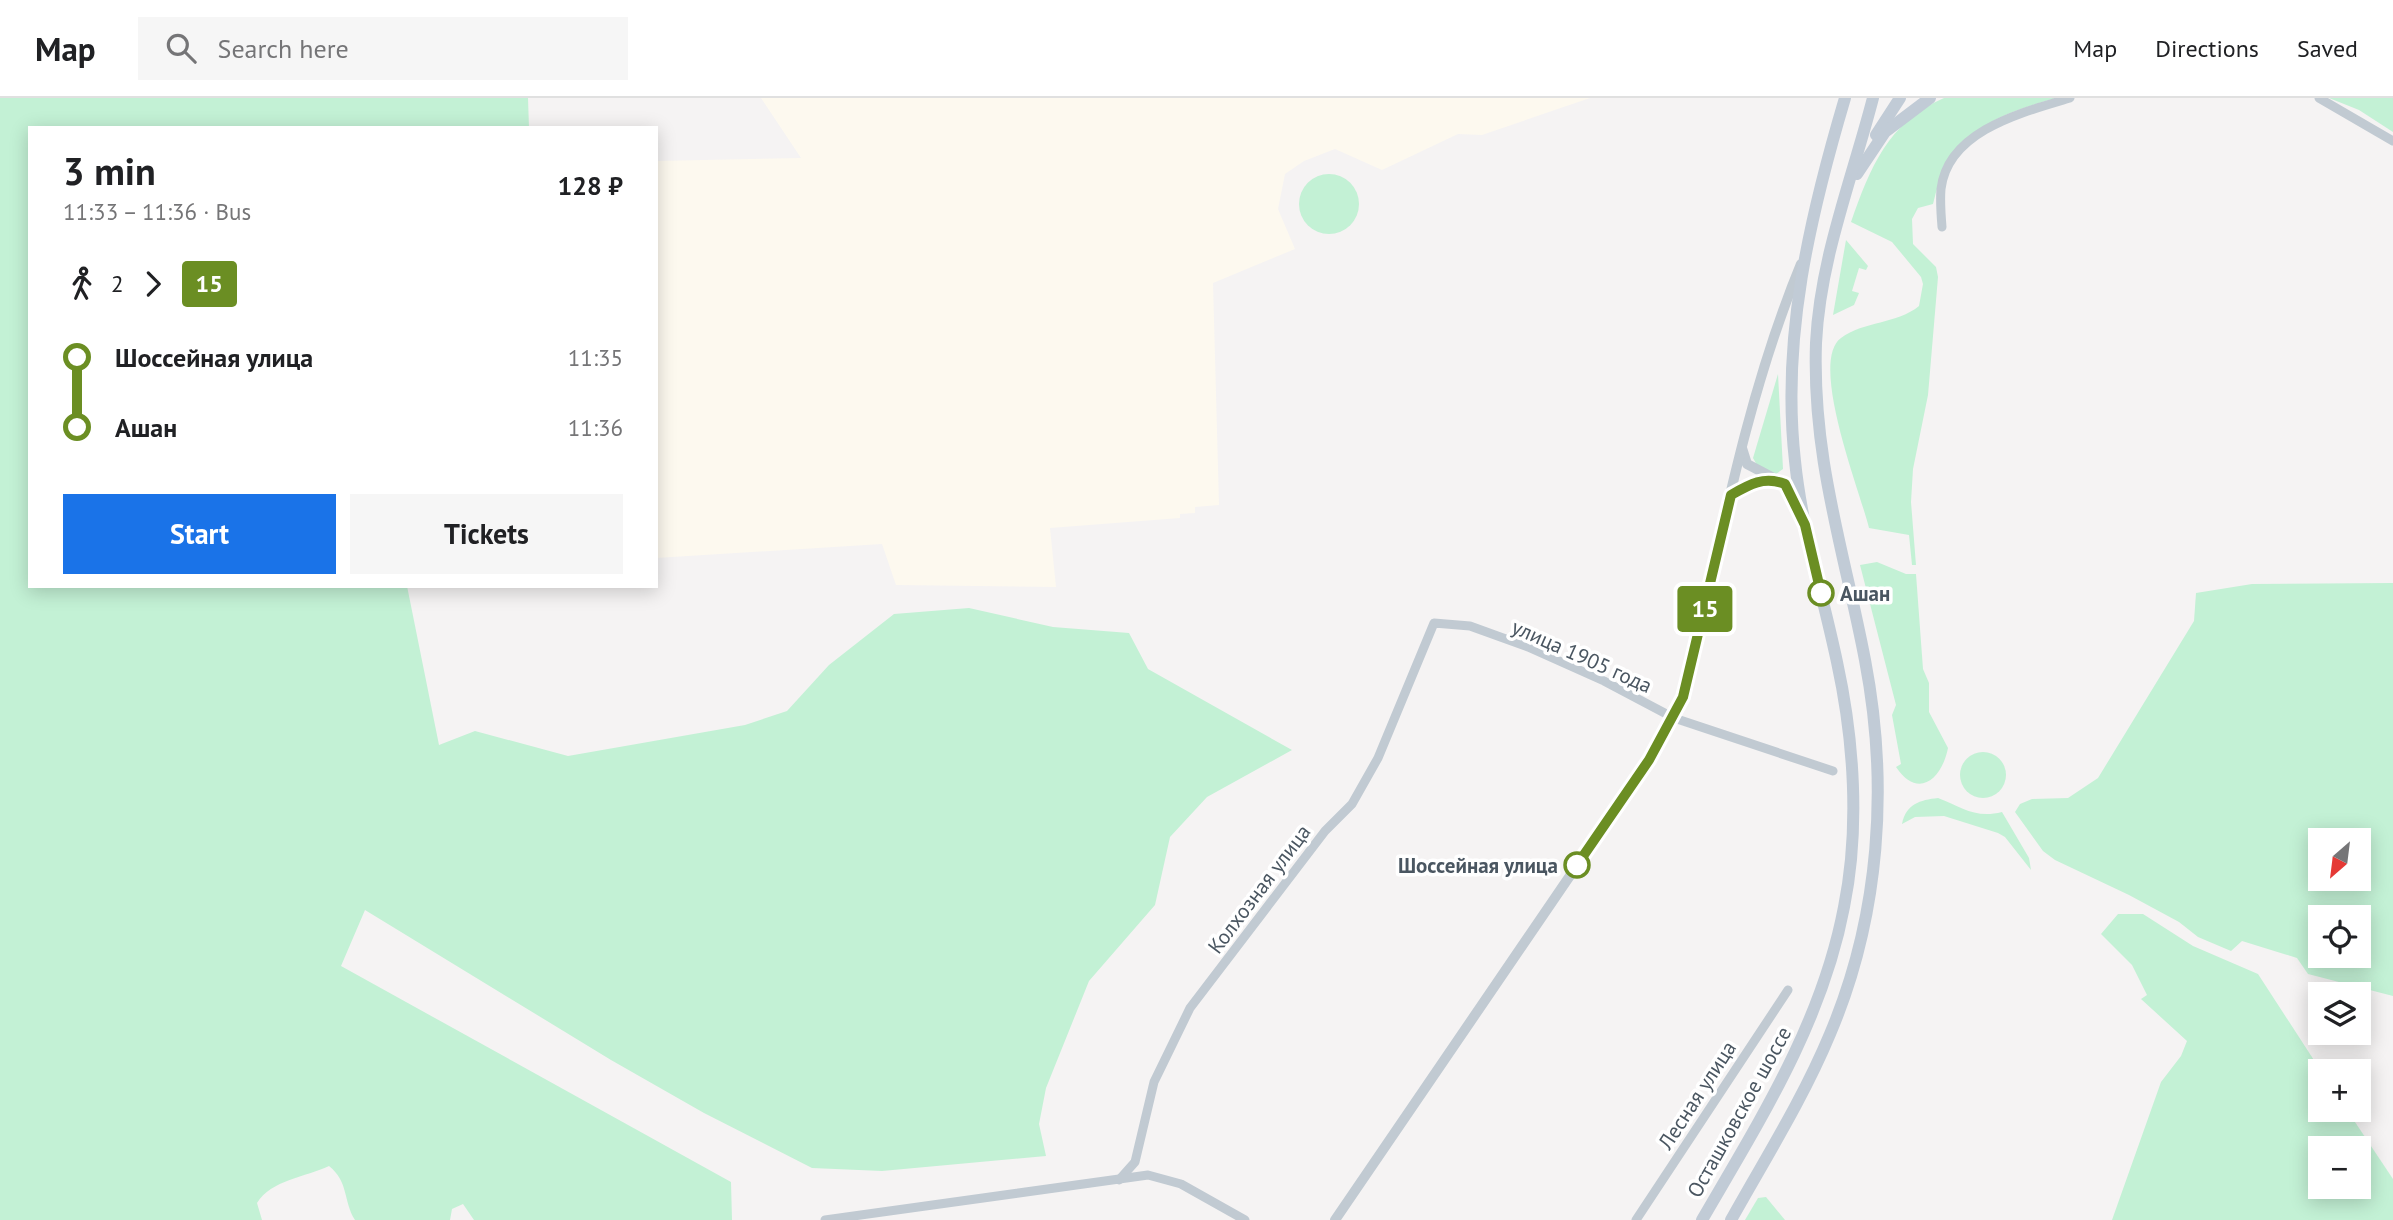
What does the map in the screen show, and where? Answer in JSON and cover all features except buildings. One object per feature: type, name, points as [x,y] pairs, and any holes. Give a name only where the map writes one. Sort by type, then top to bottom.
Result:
[{"type":"main road","points":[[1831,149],[1837,98]]},
{"type":"main road","points":[[1831,149],[1845,98]]},
{"type":"main road","points":[[1840,209],[1873,98]]},
{"type":"main road","points":[[1840,209],[1883,121],[1900,98]]},
{"type":"main road","points":[[1865,157],[1885,132],[1930,98]]},
{"type":"main road","name":"Осташковское шоссе","points":[[1702,1220],[1785,1076],[1807,1029],[1827,976],[1844,906],[1852,848],[1848,723],[1805,525],[1795,463],[1790,402],[1793,339],[1805,255],[1831,149]]},
{"type":"main road","name":"Осташковское шоссе","points":[[1731,1220],[1807,1083],[1831,1032],[1851,975],[1867,910],[1876,850],[1876,720],[1832,520],[1816,401],[1816,340],[1825,278],[1840,209]]},
{"type":"street","points":[[1942,227],[1941,187],[1964,145],[1978,133],[2012,117],[2070,98]]},
{"type":"street","points":[[2319,98],[2393,141]]},
{"type":"street","points":[[1335,1220],[1620,805],[1674,718],[1688,682],[1742,448],[1774,334],[1805,255]]},
{"type":"street","points":[[1742,448],[1747,464],[1785,484],[1805,525]]},
{"type":"street","points":[[1731,495],[1757,482],[1772,479]]},
{"type":"street","name":"улица 1905 года","points":[[1434,622],[1470,626],[1528,647],[1604,681],[1674,718],[1833,771]]},
{"type":"street","name":"Колхозная улица","points":[[1119,1180],[1135,1162],[1154,1082],[1190,1008],[1325,831],[1352,804],[1378,758],[1434,622]]},
{"type":"street","name":"Лесная улица","points":[[1636,1220],[1788,990]]},
{"type":"street","points":[[1135,1162],[1148,1175]]},
{"type":"street","points":[[825,1220],[1148,1175],[1181,1184],[1245,1220]]},
{"type":"shaded area","points":[[761,98],[1590,98],[1482,135],[1458,134],[1382,170],[1335,149],[1304,161],[1285,174],[1278,209],[1295,249],[1213,283],[1219,505],[1195,507],[1195,513],[1180,514],[1180,518],[1050,528],[1056,587],[896,585],[882,544],[658,558],[658,161],[801,158]]},
{"type":"green space","points":[[0,98],[528,98],[529,126],[28,126],[28,588],[407,588],[439,745],[475,731],[568,756],[745,725],[787,711],[829,665],[894,614],[969,608],[1053,627],[1129,633],[1148,669],[1292,750],[1207,797],[1170,837],[1155,905],[1089,981],[1046,1088],[1039,1124],[1046,1156],[882,1171],[812,1168],[704,1113],[611,1060],[365,910],[341,966],[731,1182],[732,1220],[474,1220],[463,1204],[452,1209],[450,1220],[355,1220],[343,1185],[329,1166],[280,1184],[263,1195],[257,1203],[262,1220],[0,1220]]},
{"type":"green space","points":[[1944,98],[2056,98],[1993,121],[1962,144],[1940,180],[1933,204],[1918,208],[1912,219],[1913,244],[1936,267],[1938,277],[1928,395],[1913,469],[1911,502],[1916,565],[1912,565],[1909,535],[1869,528],[1840,429],[1830,373],[1832,352],[1841,338],[1860,328],[1901,316],[1919,306],[1923,284],[1921,277],[1892,242],[1851,222],[1874,165],[1895,134],[1925,108]]},
{"type":"green space","points":[[2329,98],[2393,98],[2393,132],[2359,110]]},
{"type":"green space","points":[[1323,174],[1335,174],[1354,187],[1359,204],[1357,216],[1346,229],[1335,234],[1323,234],[1304,221],[1299,210],[1299,198],[1312,179]]},
{"type":"green space","points":[[1846,240],[1868,266],[1866,270],[1859,268],[1852,291],[1859,293],[1854,305],[1833,315]]},
{"type":"green space","points":[[1778,374],[1783,469],[1776,474],[1758,467],[1753,458]]},
{"type":"green space","points":[[1877,562],[1906,574],[1916,574],[1923,669],[1929,683],[1929,712],[1948,748],[1935,776],[1921,784],[1904,777],[1896,767],[1901,764],[1892,715],[1896,705],[1860,565]]},
{"type":"green space","points":[[2393,583],[2393,996],[2371,990],[2371,982],[2339,982],[2308,974],[2297,958],[2242,941],[2231,951],[2198,937],[2179,922],[2129,895],[2055,860],[2043,851],[2015,812],[2020,804],[2032,799],[2068,798],[2098,778],[2194,621],[2196,593],[2252,584]]},
{"type":"green space","points":[[1983,752],[1999,759],[2006,775],[1999,791],[1983,798],[1967,791],[1960,775],[1967,759]]},
{"type":"green space","points":[[1938,798],[1976,813],[2002,812],[2029,858],[2031,870],[2005,837],[1998,833],[1944,816],[1915,817],[1902,824],[1907,812],[1915,804]]},
{"type":"green space","points":[[2118,914],[2143,914],[2193,946],[2258,974],[2313,1059],[2308,1059],[2308,1122],[2355,1122],[2364,1136],[2308,1136],[2308,1199],[2371,1199],[2371,1146],[2393,1179],[2393,1220],[2112,1220],[2161,1082],[2181,1056],[2187,1041],[2141,999],[2147,995],[2132,965],[2101,934]]},
{"type":"green space","points":[[1766,1197],[1785,1220],[1745,1220],[1758,1198]]},
{"type":"bus line","name":"15","points":[[1577,865],[1649,760],[1683,697],[1731,495],[1757,482],[1772,479],[1785,484],[1805,525],[1821,593]]},
{"type":"place","name":"Ашан","points":[[1821,593]]},
{"type":"place","name":"Шоссейная улица","points":[[1577,865]]}]
